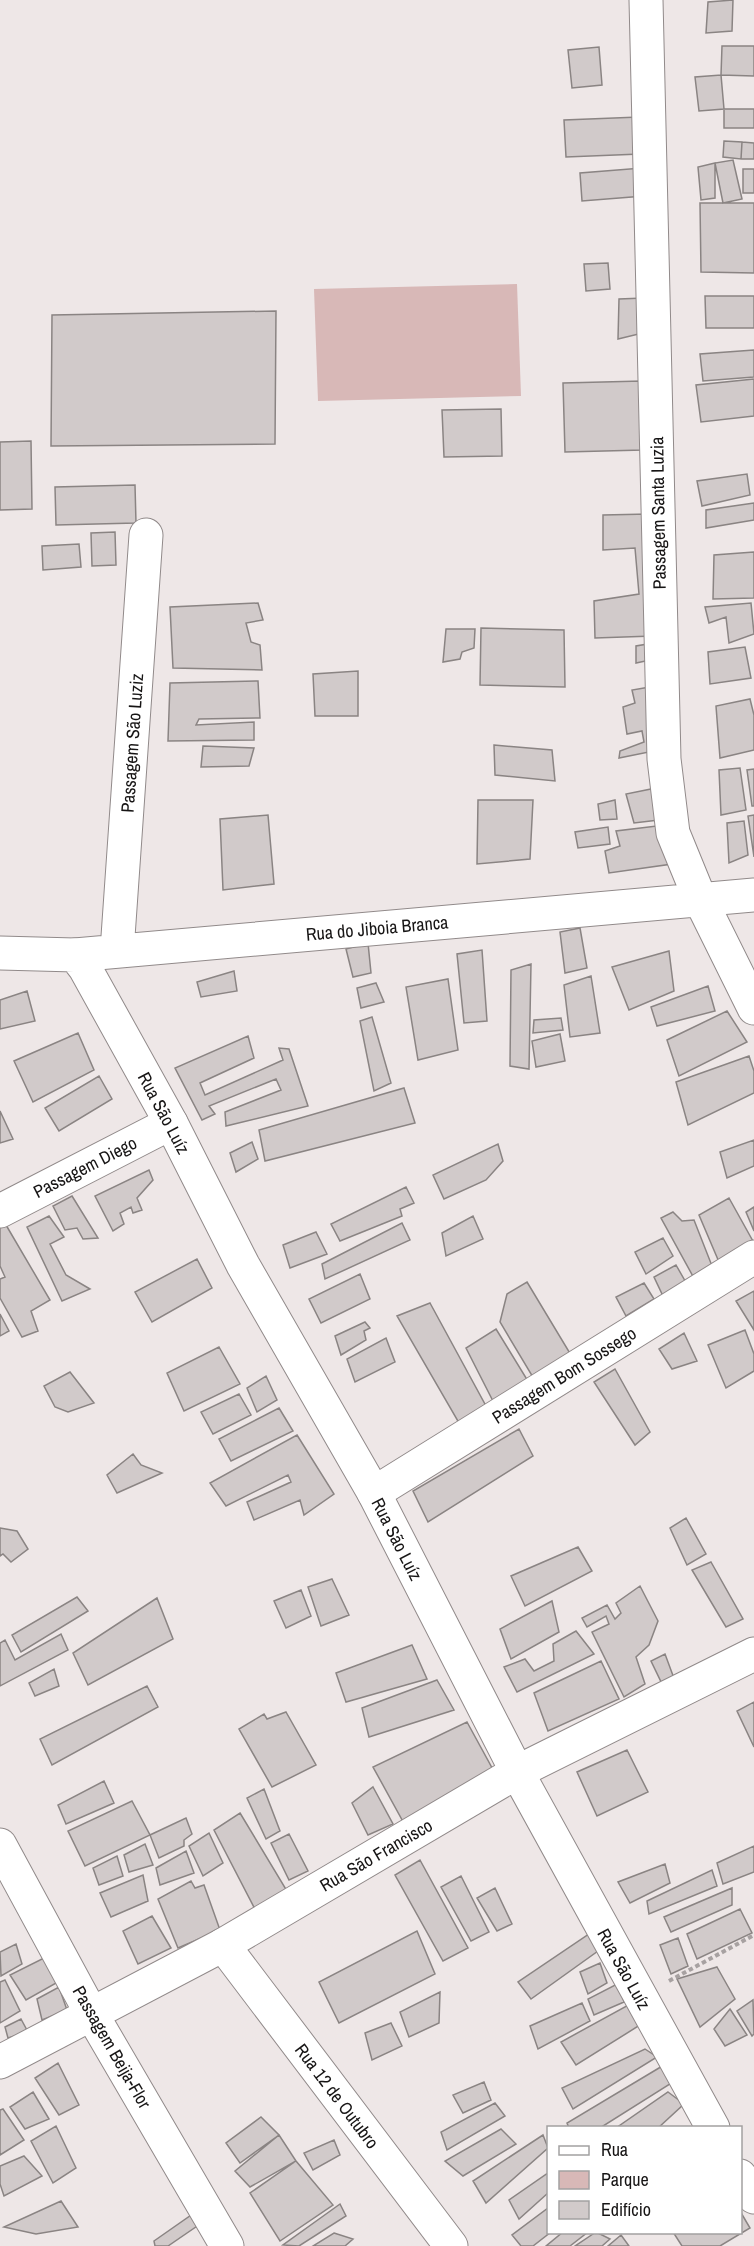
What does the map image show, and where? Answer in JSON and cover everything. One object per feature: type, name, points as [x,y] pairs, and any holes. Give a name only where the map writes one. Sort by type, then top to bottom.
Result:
[{"type":"street","name":"Passagem Santa Luzia","points":[[646,0],[664,759],[673,833],[700,899],[754,1008]]},
{"type":"street","name":"Passagem São Luziz","points":[[117,951],[146,535]]},
{"type":"street","name":"Rua do Jiboia Branca","points":[[0,952],[75,954],[117,951],[754,895]]},
{"type":"street","name":"Rua São Luíz","points":[[75,954],[171,1123],[243,1265],[374,1493],[517,1772],[639,1998],[712,2126]]},
{"type":"street","name":"Passagem Diego","points":[[0,1211],[171,1123]]},
{"type":"street","name":"Passagem Bom Sossego","points":[[374,1493],[754,1257]]},
{"type":"street","name":"Rua São Francisco","points":[[0,2062],[223,1945],[517,1772],[754,1654]]},
{"type":"street","name":"Passagem Beija-Flor","points":[[0,1845],[91,2013],[228,2246]]},
{"type":"street","name":"Rua 12 de Outubro","points":[[223,1945],[451,2246]]},
{"type":"street","points":[[742,2178],[754,2197]]},
{"type":"path","points":[[639,1998],[754,1935]]},
{"type":"green space","points":[[517,284],[521,396],[318,401],[314,289]]},
{"type":"building","points":[[733,0],[732,31],[706,33],[708,2]]},
{"type":"building","points":[[722,46],[754,46],[754,76],[721,75]]},
{"type":"building","points":[[599,47],[602,85],[572,88],[568,50]]},
{"type":"building","points":[[721,75],[724,109],[699,111],[695,77]]},
{"type":"building","points":[[724,109],[754,109],[754,128],[724,128]]},
{"type":"building","points":[[639,117],[640,154],[566,157],[564,120]]},
{"type":"building","points":[[724,141],[742,142],[741,159],[723,157]]},
{"type":"building","points":[[742,142],[754,143],[754,159],[741,159]]},
{"type":"building","points":[[733,160],[742,199],[723,203],[715,163]]},
{"type":"building","points":[[715,163],[715,198],[701,200],[698,167]]},
{"type":"building","points":[[642,168],[644,196],[582,201],[580,173]]},
{"type":"building","points":[[743,169],[754,169],[754,193],[743,193]]},
{"type":"building","points":[[700,203],[754,203],[754,273],[701,272]]},
{"type":"building","points":[[608,263],[610,289],[586,291],[584,264]]},
{"type":"building","points":[[705,296],[754,296],[754,328],[706,328]]},
{"type":"building","points":[[644,298],[647,332],[618,339],[619,299]]},
{"type":"building","points":[[276,311],[275,444],[51,446],[52,315]]},
{"type":"building","points":[[754,350],[754,377],[703,381],[700,354]]},
{"type":"building","points":[[754,379],[754,416],[701,422],[696,385]]},
{"type":"building","points":[[642,381],[643,450],[565,452],[563,383]]},
{"type":"building","points":[[501,409],[502,456],[444,457],[442,410]]},
{"type":"building","points":[[31,441],[32,509],[0,510],[0,442]]},
{"type":"building","points":[[747,474],[750,495],[702,506],[697,481]]},
{"type":"building","points":[[135,485],[136,523],[56,525],[55,487]]},
{"type":"building","points":[[754,503],[754,520],[706,528],[706,510]]},
{"type":"building","points":[[649,514],[653,636],[595,638],[594,601],[639,594],[635,548],[603,550],[603,515]]},
{"type":"building","points":[[115,532],[116,565],[92,566],[91,533]]},
{"type":"building","points":[[79,544],[81,567],[43,570],[42,546]]},
{"type":"building","points":[[754,552],[754,598],[713,599],[714,555]]},
{"type":"building","points":[[258,603],[263,620],[246,623],[251,642],[260,645],[262,670],[173,668],[170,607]]},
{"type":"building","points":[[751,603],[754,634],[729,643],[726,617],[709,623],[705,607]]},
{"type":"building","points":[[481,628],[564,630],[565,687],[480,685]]},
{"type":"building","points":[[446,629],[475,629],[474,648],[462,652],[460,659],[443,662]]},
{"type":"building","points":[[654,643],[655,659],[636,663],[636,646]]},
{"type":"building","points":[[745,647],[751,678],[710,684],[708,652]]},
{"type":"building","points":[[358,671],[358,716],[315,716],[313,674]]},
{"type":"building","points":[[258,681],[260,718],[199,719],[196,725],[254,722],[254,740],[168,741],[170,683]]},
{"type":"building","points":[[656,686],[659,750],[619,758],[620,751],[644,742],[642,731],[627,734],[623,707],[635,703],[632,690]]},
{"type":"building","points":[[750,699],[754,715],[754,750],[720,758],[716,706]]},
{"type":"building","points":[[494,745],[552,750],[555,781],[495,775]]},
{"type":"building","points":[[203,746],[254,748],[249,766],[201,767]]},
{"type":"building","points":[[740,768],[746,810],[721,815],[719,770]]},
{"type":"building","points":[[754,769],[754,806],[752,806],[747,770]]},
{"type":"building","points":[[661,787],[667,819],[634,823],[626,794]]},
{"type":"building","points":[[478,800],[533,800],[530,859],[477,864]]},
{"type":"building","points":[[615,800],[617,819],[600,820],[598,804]]},
{"type":"building","points":[[268,815],[274,884],[223,890],[220,819]]},
{"type":"building","points":[[754,815],[754,857],[748,816]]},
{"type":"building","points":[[744,821],[748,855],[729,863],[727,823]]},
{"type":"building","points":[[665,825],[672,864],[609,873],[605,851],[620,846],[616,831]]},
{"type":"building","points":[[608,827],[610,844],[578,848],[575,832]]},
{"type":"building","points":[[580,928],[587,968],[565,973],[560,932]]},
{"type":"building","points":[[368,943],[371,973],[353,977],[346,949]]},
{"type":"building","points":[[482,950],[487,1021],[464,1023],[457,954]]},
{"type":"building","points":[[669,951],[674,991],[629,1010],[612,967]]},
{"type":"building","points":[[531,964],[529,1069],[510,1066],[511,970]]},
{"type":"building","points":[[234,971],[237,991],[201,997],[197,982]]},
{"type":"building","points":[[591,976],[600,1033],[570,1037],[564,985]]},
{"type":"building","points":[[448,979],[458,1050],[418,1060],[406,987]]},
{"type":"building","points":[[376,983],[384,1002],[361,1008],[357,988]]},
{"type":"building","points":[[708,986],[715,1011],[657,1026],[651,1007]]},
{"type":"building","points":[[27,991],[35,1021],[0,1029],[0,1000]]},
{"type":"building","points":[[727,1011],[747,1042],[679,1076],[667,1040]]},
{"type":"building","points":[[372,1017],[391,1083],[374,1091],[360,1021]]},
{"type":"building","points":[[561,1018],[563,1030],[533,1033],[534,1020]]},
{"type":"building","points":[[78,1033],[94,1070],[33,1102],[14,1061]]},
{"type":"building","points":[[560,1034],[565,1061],[536,1067],[532,1041]]},
{"type":"building","points":[[248,1036],[254,1058],[200,1083],[205,1095],[283,1060],[279,1048],[289,1049],[308,1106],[226,1126],[225,1112],[281,1090],[276,1079],[209,1106],[215,1114],[202,1120],[175,1068]]},
{"type":"building","points":[[749,1056],[754,1071],[754,1093],[688,1125],[676,1082]]},
{"type":"building","points":[[99,1076],[112,1099],[59,1131],[45,1108]]},
{"type":"building","points":[[404,1088],[415,1123],[265,1161],[259,1130]]},
{"type":"building","points":[[0,1111],[13,1139],[0,1143]]},
{"type":"building","points":[[754,1140],[754,1166],[727,1178],[720,1152]]},
{"type":"building","points":[[252,1142],[258,1159],[236,1172],[230,1153]]},
{"type":"building","points":[[498,1144],[503,1161],[486,1180],[444,1199],[433,1175]]},
{"type":"building","points":[[149,1170],[153,1180],[137,1198],[142,1210],[133,1213],[131,1207],[120,1213],[124,1224],[113,1231],[95,1196]]},
{"type":"building","points":[[406,1187],[414,1203],[400,1209],[402,1216],[340,1241],[331,1224]]},
{"type":"building","points":[[72,1196],[98,1238],[83,1239],[77,1228],[65,1230],[53,1206]]},
{"type":"building","points":[[729,1198],[754,1243],[719,1262],[699,1215]]},
{"type":"building","points":[[754,1207],[754,1231],[746,1212]]},
{"type":"building","points":[[673,1212],[682,1221],[694,1220],[714,1271],[695,1280],[661,1218]]},
{"type":"building","points":[[49,1216],[64,1237],[50,1244],[66,1275],[90,1289],[62,1301],[27,1227]]},
{"type":"building","points":[[473,1216],[483,1239],[446,1256],[442,1233]]},
{"type":"building","points":[[402,1223],[410,1240],[325,1279],[322,1264]]},
{"type":"building","points":[[6,1225],[50,1300],[31,1311],[38,1331],[22,1337],[0,1298],[0,1279],[5,1277],[0,1266],[0,1227]]},
{"type":"building","points":[[316,1232],[327,1254],[290,1268],[283,1245]]},
{"type":"building","points":[[663,1238],[673,1256],[646,1274],[635,1252]]},
{"type":"building","points":[[197,1259],[212,1288],[152,1322],[135,1292]]},
{"type":"building","points":[[676,1265],[688,1286],[663,1296],[654,1277]]},
{"type":"building","points":[[360,1274],[370,1299],[321,1323],[309,1299]]},
{"type":"building","points":[[527,1282],[571,1355],[534,1379],[500,1322],[507,1294]]},
{"type":"building","points":[[644,1283],[654,1299],[626,1316],[616,1297]]},
{"type":"building","points":[[754,1291],[754,1330],[736,1301]]},
{"type":"building","points":[[430,1303],[486,1406],[459,1423],[397,1316]]},
{"type":"building","points":[[0,1314],[9,1331],[0,1336]]},
{"type":"building","points":[[365,1322],[370,1328],[364,1331],[366,1340],[341,1355],[335,1336]]},
{"type":"building","points":[[496,1329],[531,1386],[497,1409],[466,1348]]},
{"type":"building","points":[[745,1330],[754,1354],[754,1371],[726,1388],[708,1345]]},
{"type":"building","points":[[684,1333],[697,1361],[672,1369],[659,1349]]},
{"type":"building","points":[[386,1338],[395,1362],[355,1382],[347,1359]]},
{"type":"building","points":[[219,1347],[240,1384],[184,1411],[167,1373]]},
{"type":"building","points":[[615,1369],[650,1432],[635,1445],[594,1382]]},
{"type":"building","points":[[70,1372],[94,1403],[68,1412],[55,1407],[44,1386]]},
{"type":"building","points":[[266,1376],[277,1400],[257,1412],[247,1388]]},
{"type":"building","points":[[239,1394],[251,1415],[213,1434],[201,1412]]},
{"type":"building","points":[[279,1408],[293,1431],[231,1461],[219,1439]]},
{"type":"building","points":[[519,1429],[533,1456],[428,1522],[413,1491]]},
{"type":"building","points":[[297,1435],[334,1494],[304,1515],[300,1500],[254,1520],[247,1502],[291,1482],[288,1475],[226,1506],[210,1483]]},
{"type":"building","points":[[133,1454],[141,1465],[162,1473],[117,1493],[107,1475]]},
{"type":"building","points":[[686,1518],[706,1554],[687,1565],[670,1528]]},
{"type":"building","points":[[0,1528],[17,1531],[28,1549],[11,1562],[3,1554],[0,1556]]},
{"type":"building","points":[[578,1547],[592,1571],[525,1606],[511,1576]]},
{"type":"building","points":[[711,1562],[743,1619],[726,1627],[692,1570]]},
{"type":"building","points":[[332,1579],[349,1615],[321,1626],[308,1587]]},
{"type":"building","points":[[640,1586],[658,1621],[649,1645],[636,1657],[645,1684],[624,1697],[592,1632],[609,1624],[606,1616],[587,1627],[582,1618],[607,1605],[615,1619],[621,1613],[616,1603]]},
{"type":"building","points":[[301,1590],[311,1616],[286,1628],[274,1601]]},
{"type":"building","points":[[77,1597],[88,1611],[21,1652],[12,1635]]},
{"type":"building","points":[[157,1598],[173,1639],[88,1685],[73,1653]]},
{"type":"building","points":[[552,1601],[559,1632],[511,1659],[500,1629]]},
{"type":"building","points":[[576,1631],[594,1654],[517,1692],[504,1667],[525,1659],[534,1671],[554,1661],[553,1644]]},
{"type":"building","points":[[61,1634],[68,1650],[0,1686],[0,1643],[5,1640],[15,1660]]},
{"type":"building","points":[[412,1645],[427,1679],[346,1702],[336,1673]]},
{"type":"building","points":[[665,1654],[675,1681],[665,1690],[651,1661]]},
{"type":"building","points":[[601,1661],[619,1699],[548,1731],[534,1693]]},
{"type":"building","points":[[54,1669],[59,1686],[35,1696],[29,1683]]},
{"type":"building","points":[[437,1680],[454,1710],[369,1737],[362,1708]]},
{"type":"building","points":[[147,1686],[158,1707],[52,1765],[40,1739]]},
{"type":"building","points":[[754,1702],[754,1747],[737,1711]]},
{"type":"building","points":[[286,1712],[316,1765],[272,1787],[239,1729],[264,1714],[267,1719]]},
{"type":"building","points":[[467,1722],[497,1777],[406,1827],[373,1767]]},
{"type":"building","points":[[627,1750],[648,1792],[597,1816],[577,1772]]},
{"type":"building","points":[[104,1781],[114,1803],[66,1824],[58,1805]]},
{"type":"building","points":[[373,1787],[393,1824],[368,1835],[352,1803]]},
{"type":"building","points":[[264,1789],[280,1831],[266,1839],[247,1798]]},
{"type":"building","points":[[132,1801],[150,1835],[85,1866],[68,1831]]},
{"type":"building","points":[[240,1813],[287,1891],[257,1913],[214,1830]]},
{"type":"building","points":[[186,1818],[192,1834],[184,1840],[184,1846],[159,1858],[150,1835]]},
{"type":"building","points":[[209,1833],[223,1863],[203,1876],[189,1846]]},
{"type":"building","points":[[289,1834],[308,1871],[289,1880],[271,1843]]},
{"type":"building","points":[[145,1844],[153,1865],[129,1872],[124,1855]]},
{"type":"building","points":[[754,1846],[754,1872],[723,1884],[717,1863]]},
{"type":"building","points":[[186,1851],[194,1873],[160,1885],[156,1868]]},
{"type":"building","points":[[117,1856],[123,1876],[99,1885],[93,1868]]},
{"type":"building","points":[[420,1860],[468,1948],[443,1961],[395,1875]]},
{"type":"building","points":[[665,1864],[670,1883],[630,1903],[618,1882]]},
{"type":"building","points":[[712,1870],[717,1886],[649,1914],[647,1901]]},
{"type":"building","points":[[143,1875],[148,1901],[111,1917],[100,1893]]},
{"type":"building","points":[[461,1876],[489,1932],[471,1941],[441,1887]]},
{"type":"building","points":[[191,1881],[195,1888],[204,1885],[220,1930],[178,1948],[158,1899]]},
{"type":"building","points":[[495,1888],[512,1924],[497,1931],[477,1898]]},
{"type":"building","points":[[732,1888],[732,1905],[671,1932],[664,1917]]},
{"type":"building","points":[[740,1909],[752,1933],[697,1959],[687,1934]]},
{"type":"building","points":[[152,1916],[171,1948],[138,1964],[123,1931]]},
{"type":"building","points":[[417,1931],[435,1974],[339,2023],[319,1982]]},
{"type":"building","points":[[592,1932],[598,1951],[531,1999],[518,1982]]},
{"type":"building","points":[[678,1938],[688,1966],[671,1974],[660,1945]]},
{"type":"building","points":[[16,1944],[22,1964],[1,1976],[0,1952]]},
{"type":"building","points":[[46,1957],[58,1982],[26,2000],[10,1975]]},
{"type":"building","points":[[600,1963],[607,1983],[588,1994],[580,1972]]},
{"type":"building","points":[[717,1967],[735,1999],[700,2027],[677,1979]]},
{"type":"building","points":[[5,1980],[20,2011],[0,2023],[0,1982]]},
{"type":"building","points":[[619,1983],[624,2002],[594,2015],[588,1999]]},
{"type":"building","points":[[59,1987],[67,2010],[42,2020],[37,1999]]},
{"type":"building","points":[[440,1992],[439,2023],[409,2037],[400,2012]]},
{"type":"building","points":[[753,2000],[754,2034],[752,2036],[737,2011]]},
{"type":"building","points":[[582,2003],[590,2021],[538,2049],[530,2026]]},
{"type":"building","points":[[632,2003],[640,2025],[576,2065],[561,2042]]},
{"type":"building","points":[[730,2009],[747,2035],[725,2046],[714,2029]]},
{"type":"building","points":[[21,2019],[28,2032],[8,2038],[5,2027]]},
{"type":"building","points":[[391,2023],[402,2046],[372,2060],[365,2033]]},
{"type":"building","points":[[645,2049],[657,2057],[573,2109],[562,2088]]},
{"type":"building","points":[[58,2063],[79,2105],[59,2115],[35,2078]]},
{"type":"building","points":[[664,2065],[670,2084],[603,2126],[568,2126],[567,2123]]},
{"type":"building","points":[[484,2082],[491,2100],[463,2113],[453,2095]]},
{"type":"building","points":[[33,2092],[49,2119],[25,2129],[10,2107]]},
{"type":"building","points":[[668,2092],[684,2104],[660,2126],[619,2126]]},
{"type":"building","points":[[495,2103],[505,2116],[447,2150],[441,2132]]},
{"type":"building","points":[[3,2109],[24,2140],[0,2155],[0,2110]]},
{"type":"building","points":[[261,2117],[279,2135],[240,2163],[226,2143]]},
{"type":"building","points":[[56,2126],[76,2168],[53,2183],[31,2141]]},
{"type":"building","points":[[501,2129],[516,2144],[463,2176],[445,2161]]},
{"type":"building","points":[[279,2135],[296,2161],[250,2187],[235,2171]]},
{"type":"building","points":[[543,2135],[547,2149],[486,2203],[473,2181]]},
{"type":"building","points":[[334,2140],[340,2155],[313,2170],[304,2153]]},
{"type":"building","points":[[24,2156],[42,2176],[4,2196],[0,2184],[0,2166]]},
{"type":"building","points":[[296,2161],[333,2205],[280,2241],[250,2193]]},
{"type":"building","points":[[547,2174],[547,2194],[519,2219],[509,2200]]},
{"type":"building","points":[[61,2201],[78,2227],[36,2234],[4,2227]]},
{"type":"building","points":[[340,2204],[346,2216],[299,2246],[283,2245]]},
{"type":"building","points":[[547,2209],[548,2234],[533,2246],[521,2246],[512,2235]]},
{"type":"building","points":[[197,2211],[206,2220],[168,2246],[155,2246],[154,2241]]},
{"type":"building","points":[[742,2214],[750,2228],[742,2233]]},
{"type":"building","points":[[334,2233],[353,2239],[345,2246],[313,2246]]},
{"type":"building","points":[[561,2234],[585,2234],[570,2246],[546,2246]]},
{"type":"building","points":[[593,2234],[600,2234],[610,2239],[602,2246],[575,2246]]},
{"type":"building","points":[[674,2234],[740,2234],[720,2246],[682,2246]]},
{"type":"building","points":[[621,2235],[629,2246],[608,2246]]}]
